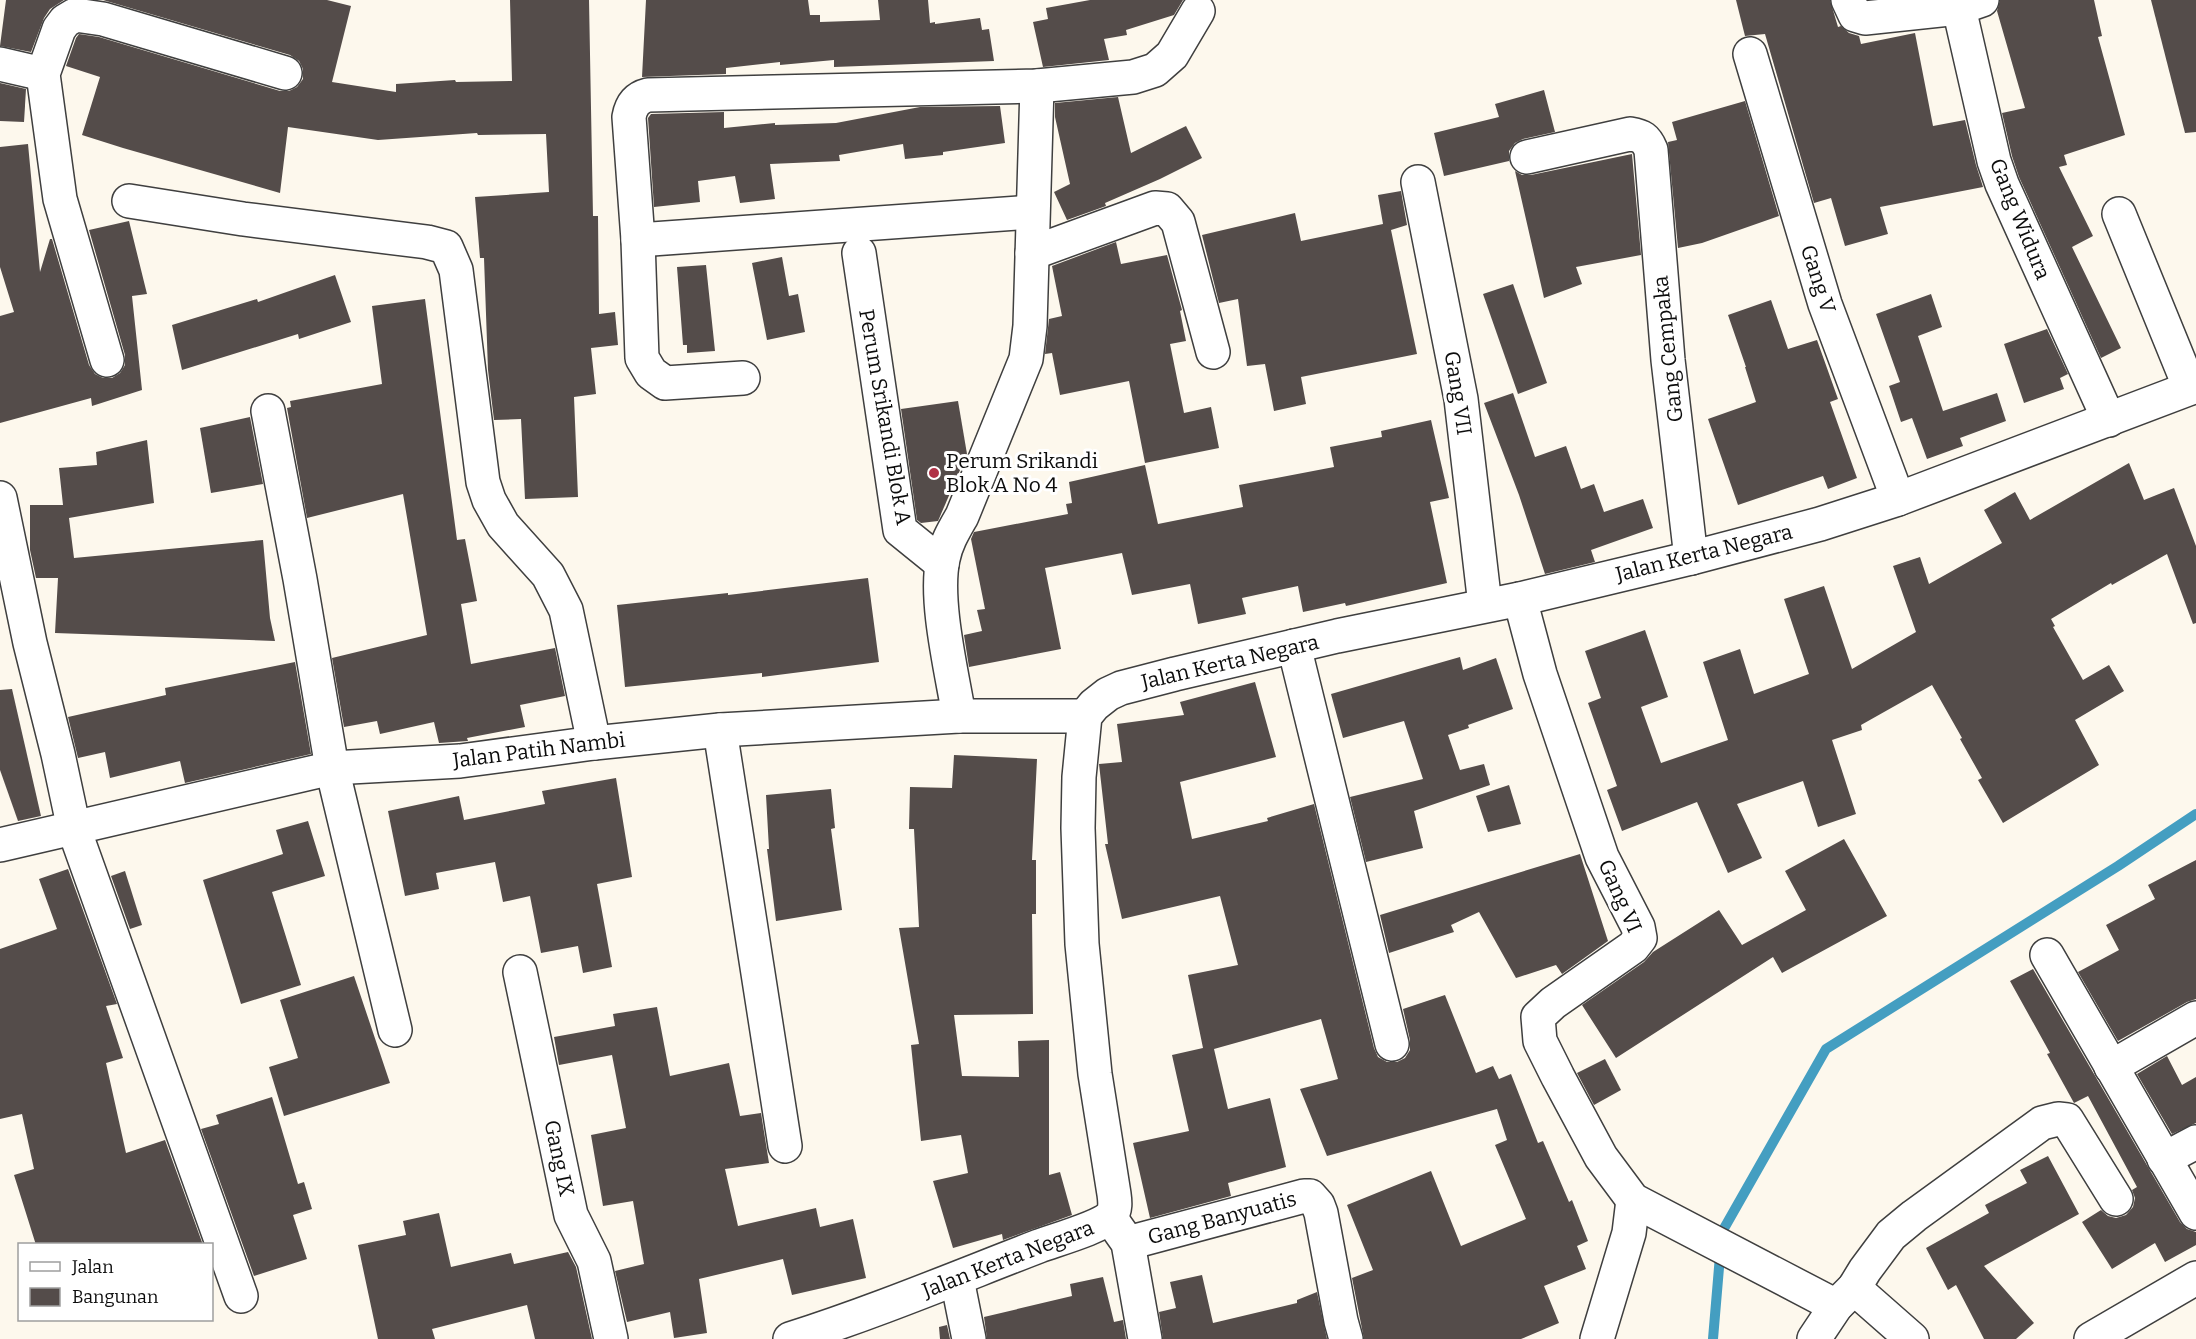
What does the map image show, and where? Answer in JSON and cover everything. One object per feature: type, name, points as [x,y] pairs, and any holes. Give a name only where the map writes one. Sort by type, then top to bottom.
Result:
[{"type":"street","points":[[1848,0],[1856,15],[1865,18],[1971,4]]},
{"type":"street","name":"Gang Widura","points":[[1971,4],[1994,161],[2002,184],[2109,420]]},
{"type":"street","points":[[743,378],[665,383],[651,373],[642,358],[638,240],[629,117],[634,103],[642,97],[1037,86],[1133,77],[1155,70],[1172,55],[1198,11]]},
{"type":"street","points":[[107,360],[60,199],[43,74],[59,29],[75,15],[103,20],[285,73]]},
{"type":"street","name":"Gang V","points":[[1750,54],[1825,304],[1899,499]]},
{"type":"street","points":[[0,64],[43,74]]},
{"type":"street","points":[[959,716],[943,615],[940,577],[949,538],[962,516],[1026,359],[1030,326],[1037,86]]},
{"type":"street","name":"Gang Cempaka","points":[[1527,157],[1629,134],[1640,135],[1647,140],[1651,150],[1668,360],[1691,558]]},
{"type":"street","name":"Gang VII","points":[[1418,182],[1461,399],[1485,605]]},
{"type":"street","points":[[129,201],[243,219],[427,242],[446,247],[456,270],[483,482],[489,500],[503,525],[548,575],[559,593],[566,610],[594,743]]},
{"type":"street","points":[[1032,254],[1155,208],[1167,209],[1178,222],[1214,352]]},
{"type":"street","points":[[638,240],[1032,212]]},
{"type":"street","points":[[2119,214],[2193,387]]},
{"type":"street","name":"Perum Srikandi Blok A","points":[[859,253],[900,530],[942,564]]},
{"type":"street","name":"Jalan Kerta Negara","points":[[790,1339],[893,1305],[1088,1228],[1110,1217],[1114,1210],[1114,1194],[1095,1074],[1080,903],[1079,777],[1085,716],[1108,694],[1121,688],[1294,646],[1520,599],[1820,524],[1899,499],[2193,387]]},
{"type":"street","points":[[268,411],[300,579],[332,768],[395,1030]]},
{"type":"street","points":[[0,498],[30,643],[74,829],[241,1296]]},
{"type":"street","name":"Gang VI","points":[[1520,599],[1543,685],[1602,857],[1640,932],[1640,938],[1633,947],[1553,1003],[1538,1017],[1540,1041],[1601,1157],[1633,1200]]},
{"type":"street","points":[[1294,646],[1392,1044]]},
{"type":"street","name":"Jalan Patih Nambi","points":[[0,845],[332,768],[460,761],[594,743],[720,730],[959,716],[1085,716]]},
{"type":"street","points":[[720,730],[785,1146]]},
{"type":"street","points":[[2047,955],[2196,1213]]},
{"type":"street","name":"Gang IX","points":[[520,972],[571,1215],[594,1261],[611,1339]]},
{"type":"street","points":[[2112,1067],[2196,1018]]},
{"type":"street","points":[[1814,1339],[1891,1235],[2042,1123],[2058,1119],[2067,1120],[2116,1199]]},
{"type":"street","points":[[2164,1159],[2196,1142]]},
{"type":"street","name":"Gang Banyuatis","points":[[1128,1243],[1310,1196],[1318,1205],[1321,1213],[1346,1339]]},
{"type":"street","points":[[1597,1339],[1629,1233],[1633,1200],[1767,1270],[1845,1297],[1912,1339]]},
{"type":"street","points":[[1110,1217],[1128,1243],[1145,1339]]},
{"type":"street","points":[[2091,1339],[2138,1327],[2196,1278]]},
{"type":"street","points":[[957,1279],[969,1339]]},
{"type":"building","points":[[6,0],[64,0],[50,9],[44,18],[31,52],[0,46]]},
{"type":"building","points":[[103,0],[327,0],[351,6],[332,82],[396,92],[396,84],[455,80],[456,82],[512,81],[510,0],[589,0],[593,216],[598,216],[599,314],[615,312],[618,345],[591,348],[596,394],[574,397],[578,497],[525,499],[521,419],[494,420],[488,370],[484,258],[480,258],[475,197],[549,192],[546,134],[478,135],[477,133],[378,140],[288,127],[280,193],[123,148],[82,135],[100,77],[66,66],[79,34],[99,37],[280,91],[289,91],[297,87],[303,79],[303,69],[299,61],[290,55]]},
{"type":"building","points":[[646,0],[808,0],[810,15],[820,15],[820,22],[880,20],[878,0],[928,0],[930,23],[980,18],[982,30],[989,29],[994,61],[834,67],[834,60],[780,65],[780,62],[726,68],[726,74],[642,77]]},
{"type":"building","points":[[1090,0],[1183,0],[1174,15],[1126,30],[1127,35],[1104,39],[1109,60],[1043,67],[1033,22],[1048,19],[1046,8]]},
{"type":"building","points":[[1736,0],[1830,0],[1838,27],[1841,26],[1849,33],[1859,36],[1861,44],[1915,33],[1933,126],[1965,120],[1983,187],[1880,207],[1888,234],[1845,246],[1831,198],[1814,203],[1765,34],[1745,36]]},
{"type":"building","points":[[2000,0],[2094,0],[2102,36],[2098,37],[2125,135],[2064,155],[2067,165],[2059,167],[2093,236],[2072,247],[2121,348],[2101,358],[2019,177],[2012,156],[2002,113],[2025,108],[1997,11]]},
{"type":"building","points":[[2151,0],[2196,0],[2196,132],[2185,133]]},
{"type":"building","points":[[0,83],[26,89],[24,122],[0,121]]},
{"type":"building","points":[[1544,90],[1555,132],[1515,143],[1509,151],[1509,161],[1444,176],[1434,133],[1499,117],[1495,104]]},
{"type":"building","points":[[1118,97],[1131,153],[1186,126],[1202,158],[1105,203],[1106,206],[1067,220],[1054,192],[1070,184],[1055,117],[1055,103]]},
{"type":"building","points":[[1745,101],[1779,216],[1702,243],[1678,248],[1668,142],[1677,140],[1672,122]]},
{"type":"building","points":[[1000,106],[1005,143],[943,152],[943,155],[905,159],[903,144],[839,155],[840,161],[770,164],[775,199],[740,203],[735,176],[698,181],[700,202],[654,207],[648,118],[651,114],[724,112],[724,128],[775,123],[775,125],[836,123],[920,107]]},
{"type":"building","points":[[28,144],[40,272],[50,239],[52,239],[89,365],[95,374],[103,378],[112,378],[120,373],[125,365],[125,355],[89,230],[129,221],[147,294],[132,296],[142,390],[92,406],[91,398],[0,423],[0,316],[14,312],[0,267],[0,147]]},
{"type":"building","points":[[1632,154],[1641,255],[1576,267],[1582,284],[1544,298],[1515,171],[1522,175],[1531,175]]},
{"type":"building","points":[[1401,191],[1407,225],[1391,230],[1417,354],[1301,377],[1306,404],[1274,411],[1265,364],[1247,366],[1238,299],[1219,303],[1202,235],[1295,213],[1301,241],[1383,224],[1378,195]]},
{"type":"building","points":[[1116,242],[1121,264],[1167,255],[1182,310],[1180,311],[1186,341],[1170,344],[1184,413],[1211,407],[1219,448],[1145,463],[1129,381],[1060,395],[1052,353],[1045,354],[1049,319],[1062,316],[1052,266]]},
{"type":"building","points":[[782,257],[789,296],[798,294],[805,332],[767,340],[752,263]]},
{"type":"building","points":[[706,265],[715,351],[687,353],[687,345],[683,345],[677,267]]},
{"type":"building","points":[[335,275],[351,322],[299,339],[298,334],[182,370],[172,325],[257,299],[258,302]]},
{"type":"building","points":[[1513,284],[1547,383],[1518,394],[1483,294]]},
{"type":"building","points":[[1931,294],[1942,327],[1918,336],[1943,411],[1997,393],[2006,421],[1960,438],[1963,446],[1927,459],[1912,418],[1901,422],[1889,386],[1900,382],[1876,314]]},
{"type":"building","points":[[425,299],[457,540],[465,539],[477,601],[461,604],[471,664],[555,648],[565,696],[520,705],[525,727],[467,738],[468,741],[439,743],[434,722],[380,734],[377,721],[344,727],[332,658],[427,635],[403,494],[307,518],[287,408],[291,407],[290,401],[382,384],[372,306]]},
{"type":"building","points":[[1771,300],[1788,349],[1817,340],[1838,399],[1830,402],[1857,478],[1828,489],[1823,476],[1738,505],[1708,419],[1756,402],[1728,315]]},
{"type":"building","points":[[2047,329],[2068,374],[2060,378],[2064,389],[2024,403],[2004,344]]},
{"type":"building","points":[[1513,393],[1535,457],[1566,446],[1581,489],[1594,484],[1604,512],[1643,499],[1653,528],[1591,550],[1595,562],[1545,574],[1519,495],[1484,403]]},
{"type":"building","points":[[958,401],[967,454],[938,521],[921,523],[917,520],[901,409]]},
{"type":"building","points":[[250,417],[263,484],[211,493],[200,428]]},
{"type":"building","points":[[1431,420],[1449,498],[1430,502],[1447,583],[1346,606],[1345,603],[1303,612],[1298,586],[1242,598],[1246,614],[1198,624],[1190,584],[1132,595],[1122,553],[1045,568],[1061,649],[969,667],[964,635],[982,631],[977,610],[985,609],[971,539],[974,532],[1068,514],[1066,504],[1072,503],[1069,482],[1145,465],[1158,524],[1243,507],[1239,485],[1334,467],[1330,447],[1382,437],[1381,431]]},
{"type":"building","points":[[147,440],[154,503],[69,518],[74,558],[263,540],[270,618],[275,641],[55,633],[58,578],[36,578],[30,550],[30,505],[63,505],[59,468],[97,465],[96,452]]},
{"type":"building","points":[[2129,463],[2144,500],[2174,488],[2196,546],[2196,623],[2193,624],[2167,554],[2112,585],[2111,583],[2051,619],[2055,626],[2053,627],[2083,680],[2109,665],[2124,691],[2075,720],[2099,765],[2003,823],[1978,780],[1982,778],[1932,685],[1861,725],[1862,730],[1832,740],[1856,814],[1818,827],[1803,781],[1737,804],[1762,858],[1728,873],[1697,802],[1622,831],[1607,790],[1617,786],[1588,703],[1601,698],[1585,651],[1645,630],[1668,697],[1641,707],[1661,763],[1728,740],[1703,662],[1740,649],[1754,694],[1809,674],[1784,599],[1824,586],[1852,669],[1916,632],[1893,566],[1920,557],[1929,584],[2002,543],[1984,510],[2015,492],[2030,520]]},
{"type":"building","points":[[868,578],[879,662],[762,677],[762,673],[625,687],[617,605],[728,593],[728,595]]},
{"type":"building","points":[[1460,657],[1463,670],[1496,658],[1513,709],[1468,725],[1469,728],[1448,735],[1460,770],[1484,764],[1490,785],[1414,811],[1423,848],[1366,862],[1350,797],[1423,779],[1404,721],[1343,738],[1331,694]]},
{"type":"building","points":[[295,662],[311,754],[185,783],[180,761],[110,778],[105,752],[78,758],[68,717],[166,695],[165,688]]},
{"type":"building","points":[[1255,682],[1276,757],[1180,782],[1192,839],[1268,821],[1267,818],[1314,804],[1378,1057],[1387,1062],[1397,1062],[1405,1058],[1410,1050],[1410,1040],[1403,1009],[1445,995],[1476,1073],[1493,1066],[1499,1079],[1511,1074],[1538,1143],[1543,1141],[1569,1202],[1572,1200],[1588,1241],[1577,1246],[1586,1269],[1544,1286],[1559,1323],[1521,1339],[1364,1339],[1352,1278],[1373,1270],[1347,1205],[1431,1171],[1461,1246],[1526,1219],[1495,1145],[1507,1140],[1497,1109],[1327,1156],[1300,1089],[1338,1079],[1321,1019],[1214,1049],[1228,1109],[1270,1098],[1286,1167],[1228,1183],[1231,1196],[1150,1218],[1133,1143],[1189,1131],[1172,1055],[1203,1048],[1188,975],[1238,965],[1220,896],[1122,919],[1105,844],[1108,844],[1099,764],[1122,762],[1117,724],[1184,715],[1180,702]]},
{"type":"building","points":[[12,689],[41,816],[18,821],[0,770],[0,690]]},
{"type":"building","points":[[954,755],[1037,759],[1032,860],[1036,860],[1036,914],[1032,914],[1033,1014],[954,1015],[962,1076],[1019,1077],[1018,1041],[1049,1040],[1049,1175],[1060,1172],[1072,1215],[1003,1240],[1002,1234],[953,1248],[933,1181],[968,1173],[961,1135],[921,1141],[911,1045],[919,1044],[899,928],[919,927],[914,829],[909,829],[910,787],[952,788]]},
{"type":"building","points":[[616,778],[632,877],[597,884],[612,967],[583,973],[578,946],[541,953],[530,896],[503,902],[495,862],[436,873],[439,889],[405,896],[388,811],[459,796],[464,820],[545,804],[542,791]]},
{"type":"building","points":[[1509,785],[1521,824],[1488,832],[1476,796]]},
{"type":"building","points":[[831,789],[835,828],[831,829],[842,910],[776,921],[767,849],[769,849],[766,795]]},
{"type":"building","points":[[308,821],[325,876],[272,892],[301,985],[241,1004],[203,880],[283,854],[276,830]]},
{"type":"building","points":[[1844,839],[1887,916],[1782,973],[1773,957],[1616,1058],[1582,1005],[1644,962],[1653,952],[1719,910],[1742,945],[1806,910],[1785,871]]},
{"type":"building","points":[[1580,854],[1608,941],[1562,974],[1556,965],[1516,978],[1479,912],[1451,925],[1454,932],[1389,953],[1380,915]]},
{"type":"building","points":[[2196,860],[2196,999],[2118,1041],[2078,972],[2119,950],[2106,925],[2155,899],[2148,885]]},
{"type":"building","points":[[68,869],[117,1004],[106,1006],[123,1058],[106,1063],[126,1153],[165,1140],[202,1243],[35,1243],[14,1175],[34,1169],[22,1114],[0,1119],[0,949],[57,929],[39,879]]},
{"type":"building","points":[[125,871],[142,925],[130,929],[111,876]]},
{"type":"building","points":[[2033,969],[2180,1222],[2187,1229],[2196,1232],[2196,1245],[2165,1262],[2155,1243],[2112,1269],[2082,1222],[2101,1210],[2108,1216],[2116,1218],[2126,1215],[2133,1207],[2135,1198],[2132,1190],[2137,1187],[2088,1096],[2074,1103],[2047,1054],[2050,1053],[2010,981]]},
{"type":"building","points":[[354,976],[390,1083],[284,1116],[269,1067],[298,1058],[280,1000]]},
{"type":"building","points":[[657,1007],[670,1076],[729,1063],[740,1116],[761,1113],[769,1163],[725,1169],[738,1226],[816,1208],[820,1227],[853,1219],[866,1278],[792,1295],[783,1259],[699,1279],[707,1333],[674,1338],[670,1312],[627,1322],[615,1271],[644,1264],[633,1201],[603,1206],[591,1135],[626,1128],[612,1055],[559,1065],[554,1037],[615,1026],[613,1014]]},
{"type":"building","points":[[2167,1056],[2182,1085],[2196,1077],[2196,1123],[2172,1134],[2137,1074]]},
{"type":"building","points":[[1605,1059],[1621,1090],[1594,1105],[1577,1073]]},
{"type":"building","points":[[272,1097],[298,1184],[304,1182],[312,1209],[293,1215],[307,1259],[254,1276],[201,1129],[219,1124],[216,1115]]},
{"type":"building","points":[[2048,1156],[2079,1214],[1984,1266],[2034,1323],[2016,1339],[1984,1339],[1956,1285],[1948,1290],[1926,1248],[1989,1213],[1985,1205],[2027,1183],[2020,1170]]},
{"type":"building","points":[[439,1213],[451,1267],[511,1253],[514,1264],[568,1252],[576,1267],[592,1339],[535,1339],[527,1305],[432,1329],[435,1339],[378,1339],[358,1245],[406,1235],[403,1221]]},
{"type":"building","points":[[1202,1275],[1213,1323],[1297,1303],[1297,1300],[1317,1292],[1327,1339],[1163,1339],[1159,1312],[1176,1308],[1170,1282]]},
{"type":"building","points":[[1103,1277],[1114,1322],[1123,1320],[1126,1339],[987,1339],[984,1317],[1072,1296],[1070,1284]]},
{"type":"building","points":[[947,1325],[950,1339],[940,1339],[939,1327]]},
{"type":"waterway","points":[[1713,1339],[1722,1232],[1826,1049],[2118,866],[2196,814]]},
{"type":"place","name":"Perum Srikandi Blok A No 4","points":[[934,473]]}]
